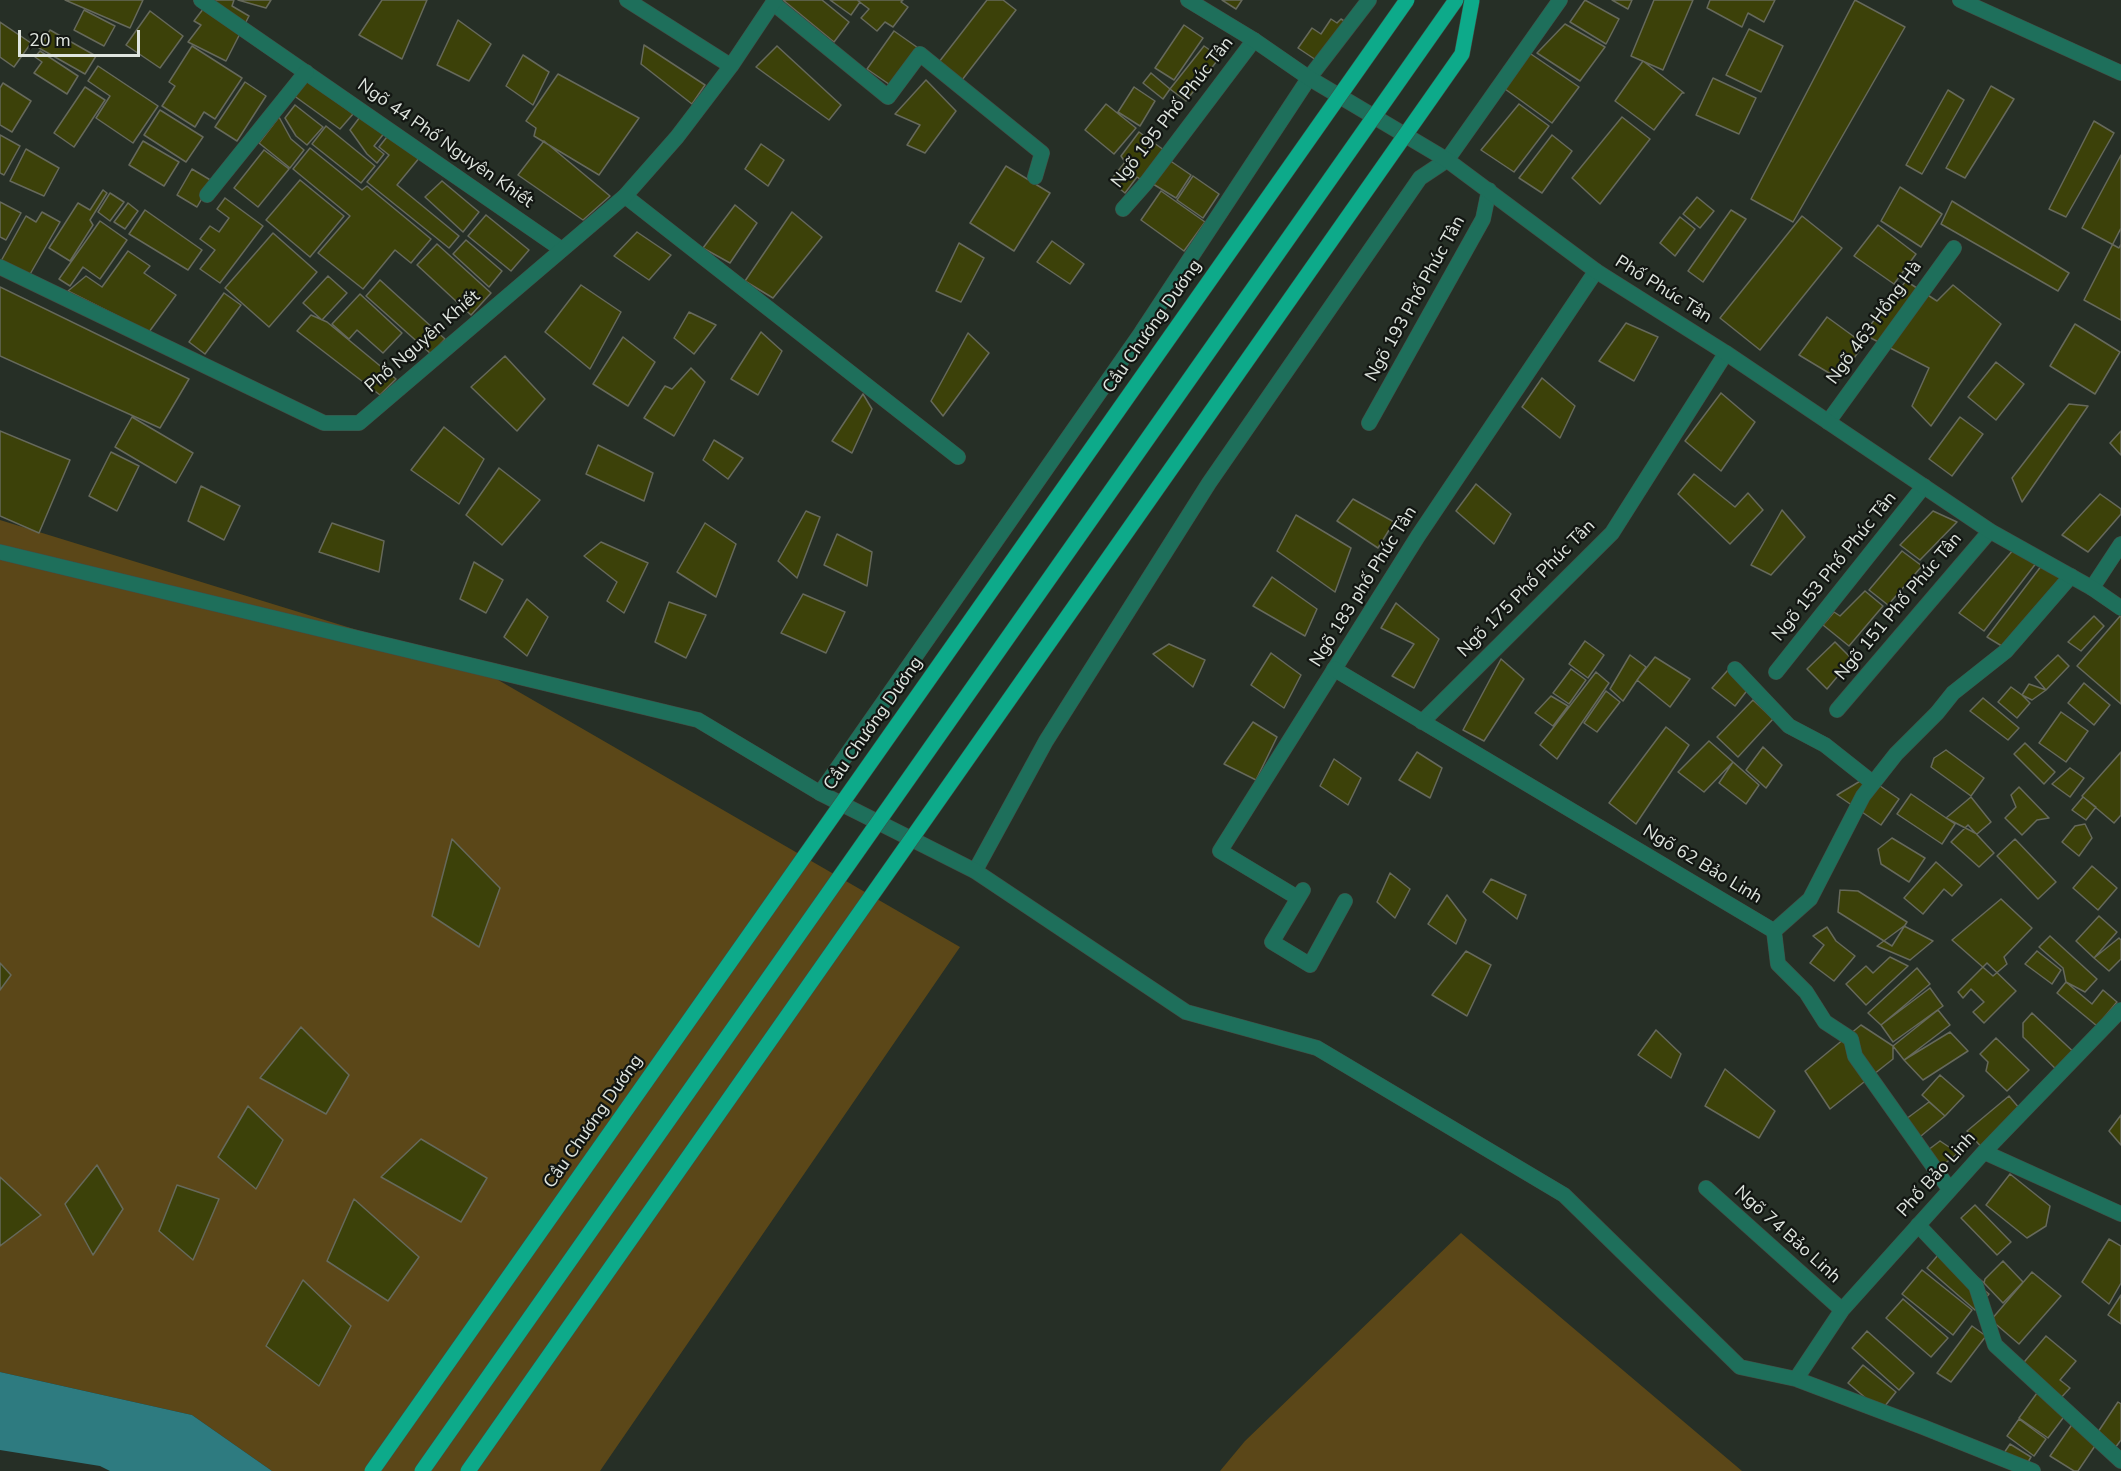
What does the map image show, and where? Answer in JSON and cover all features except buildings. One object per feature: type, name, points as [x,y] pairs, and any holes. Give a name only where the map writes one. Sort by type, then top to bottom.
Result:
[{"type":"main road","name":"Cầu Chương Dương","points":[[372,1471],[1407,0]]},
{"type":"main road","points":[[422,1471],[1456,0]]},
{"type":"main road","points":[[468,1471],[1462,54],[1472,0]]},
{"type":"street","name":"Ngõ 44 Phố Nguyên Khiết","points":[[201,0],[561,249]]},
{"type":"street","points":[[627,0],[731,66]]},
{"type":"street","name":"Phố Phúc Tân","points":[[1188,0],[1254,40],[1309,78],[1447,160],[1596,271],[1726,353],[1990,531],[2092,588],[2121,608]]},
{"type":"street","points":[[820,793],[1141,333],[1309,78],[1370,0]]},
{"type":"street","points":[[975,871],[1046,741],[1209,483],[1420,178],[1447,160],[1560,0]]},
{"type":"street","points":[[1960,0],[2121,73]]},
{"type":"street","points":[[772,1],[888,98],[920,54],[1042,153],[1035,177]]},
{"type":"street","name":"Phố Nguyên Khiết","points":[[0,267],[324,423],[358,423],[625,196],[677,138],[731,66],[772,1]]},
{"type":"street","name":"Ngõ 195 Phố Phúc Tân","points":[[1123,209],[1146,183],[1254,40]]},
{"type":"street","points":[[207,195],[306,72]]},
{"type":"street","name":"Ngõ 193 Phố Phúc Tân","points":[[1369,423],[1483,219],[1489,190]]},
{"type":"street","points":[[625,196],[958,457]]},
{"type":"street","name":"Ngõ 463 Hồng Hà","points":[[1828,422],[1954,248]]},
{"type":"street","name":"Ngõ 183 phố Phúc Tân","points":[[1345,901],[1310,965],[1272,942],[1300,894],[1220,851],[1418,536],[1596,271]]},
{"type":"street","name":"Ngõ 175 Phố Phúc Tân","points":[[1422,722],[1612,533],[1726,353]]},
{"type":"street","name":"Ngõ 153 Phố Phúc Tân","points":[[1776,672],[1924,486]]},
{"type":"street","name":"Ngõ 151 Phố Phúc Tân","points":[[1837,710],[1990,531]]},
{"type":"street","points":[[2092,588],[2121,544]]},
{"type":"street","points":[[0,552],[698,720],[820,793],[975,871],[1186,1012],[1317,1048],[1564,1195],[1740,1367],[1796,1379],[2033,1471]]},
{"type":"street","points":[[1950,1190],[1855,1056],[1851,1039],[1825,1022],[1806,992],[1778,964],[1774,931],[1810,899],[1863,795],[1896,754],[1953,693],[2006,651],[2071,576]]},
{"type":"street","name":"Ngõ 62 Bảo Linh","points":[[1334,669],[1774,931]]},
{"type":"street","points":[[1735,669],[1789,726],[1825,745],[1873,783]]},
{"type":"street","name":"Phố Bảo Linh","points":[[1796,1379],[1842,1310],[1984,1152],[2121,1010]]},
{"type":"street","points":[[1984,1152],[2121,1214]]},
{"type":"street","name":"Ngõ 74 Bảo Linh","points":[[1706,1188],[1842,1310]]},
{"type":"street","points":[[1918,1225],[1976,1286],[1995,1345],[2121,1461]]},
{"type":"shaded area","points":[[0,520],[474,666],[960,947],[600,1471],[272,1471],[192,1415],[0,1372]]},
{"type":"shaded area","points":[[1461,1233],[1742,1471],[1220,1471],[1245,1441]]},
{"type":"water","points":[[0,1372],[192,1415],[272,1471],[110,1471],[100,1466],[0,1450]]}]
